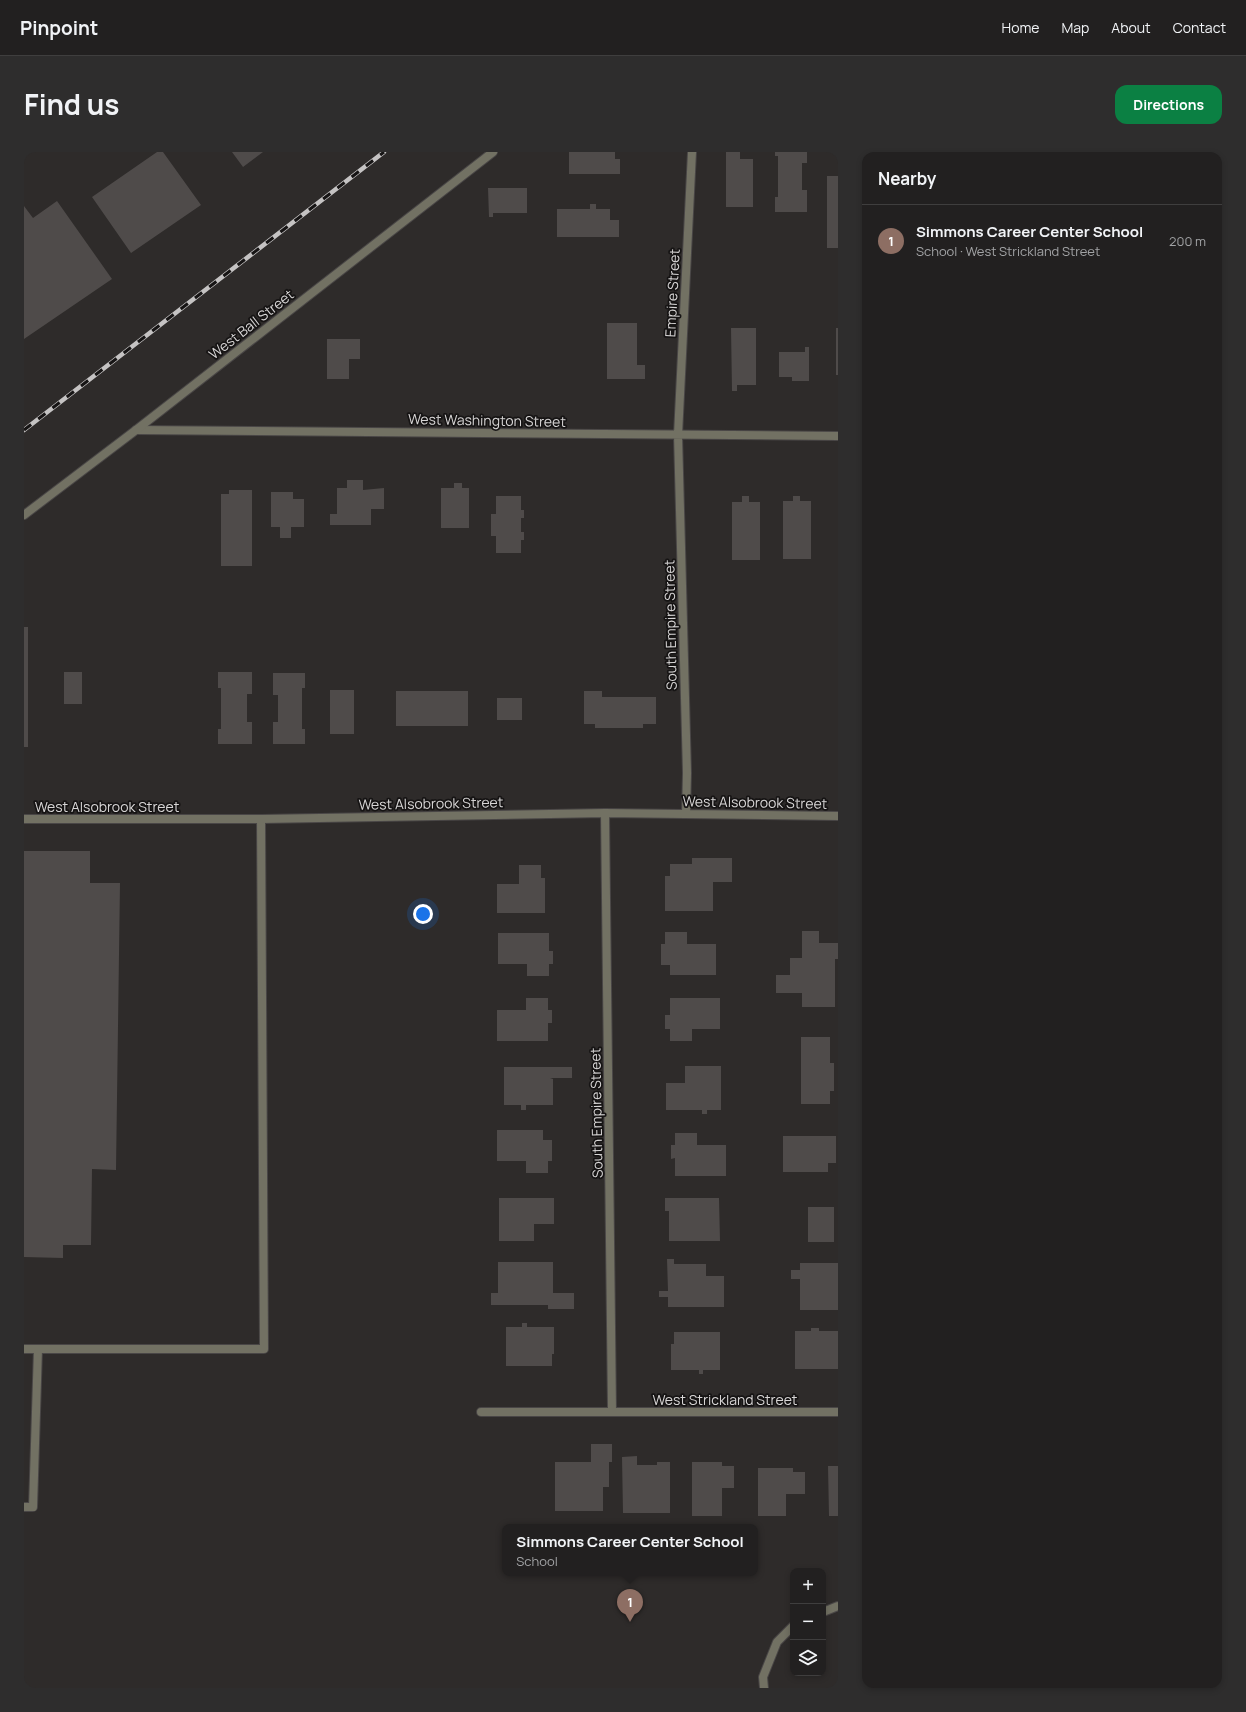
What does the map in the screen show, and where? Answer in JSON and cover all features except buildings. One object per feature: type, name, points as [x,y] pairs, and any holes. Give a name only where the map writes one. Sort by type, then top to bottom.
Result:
[{"type":"street","name":"West Ball Street","points":[[24,515],[136,430],[493,152]]},
{"type":"street","name":"Empire Street","points":[[678,435],[692,152]]},
{"type":"street","name":"West Washington Street","points":[[136,430],[838,436]]},
{"type":"street","name":"South Empire Street","points":[[678,435],[687,774],[686,814]]},
{"type":"street","name":"South Empire Street","points":[[605,813],[612,1412]]},
{"type":"street","name":"West Alsobrook Street","points":[[24,819],[261,819],[605,813],[838,816]]},
{"type":"street","points":[[24,1349],[264,1349],[261,819]]},
{"type":"street","points":[[24,1507],[33,1507],[38,1349]]},
{"type":"street","name":"West Strickland Street","points":[[481,1412],[838,1412]]},
{"type":"street","points":[[826,1611],[838,1606]]},
{"type":"street","points":[[764,1688],[764,1677],[777,1642],[790,1629]]},
{"type":"railway","points":[[24,430],[384,152]]},
{"type":"place","name":"Simmons Career Center School","points":[[630,1622]]}]
